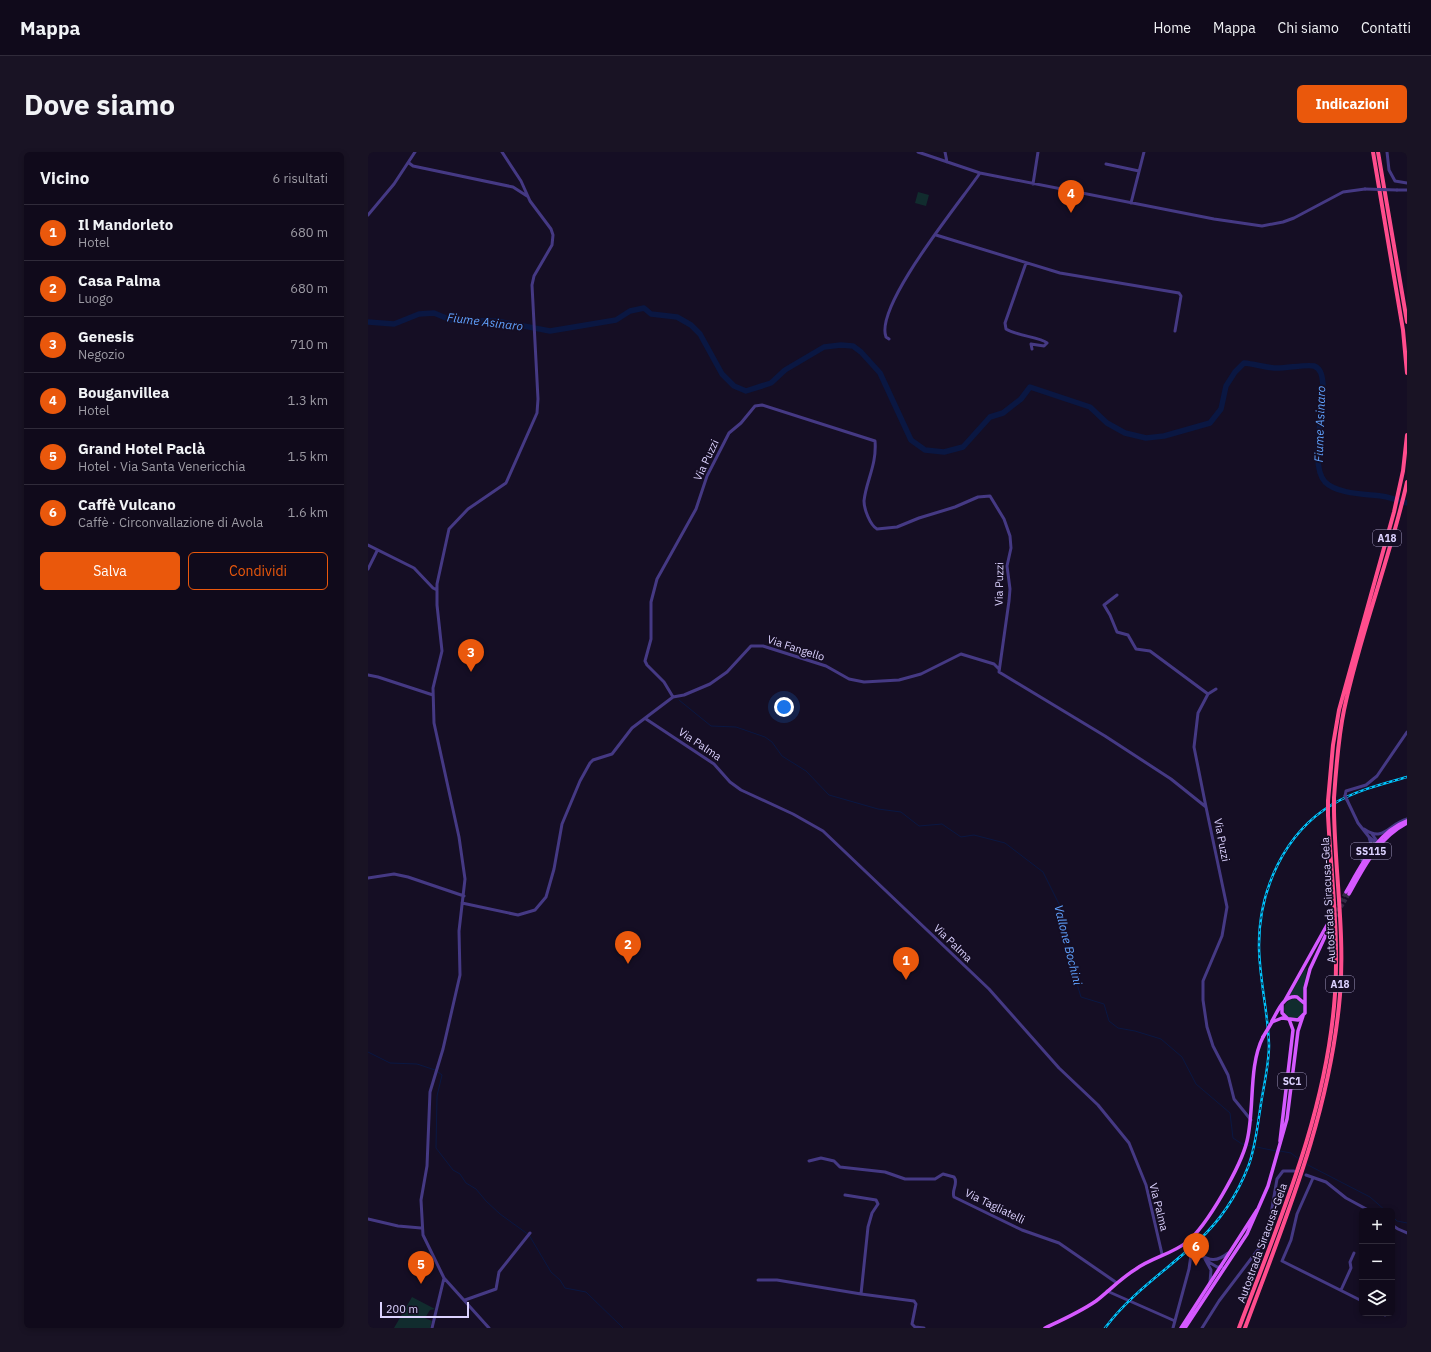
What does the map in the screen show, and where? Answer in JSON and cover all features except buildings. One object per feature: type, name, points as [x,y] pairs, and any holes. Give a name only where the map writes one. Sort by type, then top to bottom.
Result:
[{"type":"highway","points":[[1373,152],[1403,330],[1407,373]]},
{"type":"highway","points":[[1378,152],[1407,322]]},
{"type":"highway","name":"Autostrada Siracusa-Gela","points":[[1245,1328],[1304,1167],[1329,1050],[1335,994],[1335,922],[1328,815],[1333,745],[1339,710],[1394,512],[1403,471],[1407,435]]},
{"type":"highway","name":"Autostrada Siracusa-Gela","points":[[1240,1328],[1300,1164],[1306,1153],[1325,1094],[1334,1051],[1340,994],[1340,922],[1334,811],[1338,746],[1344,711],[1400,513],[1407,482]]},
{"type":"main road","name":"SS115","points":[[1407,821],[1377,848],[1348,893],[1357,873],[1378,843],[1395,826],[1407,821]]},
{"type":"main road","points":[[1045,1328],[1081,1310],[1136,1268],[1186,1243],[1197,1231],[1227,1186],[1237,1168],[1247,1142],[1251,1120],[1256,1055],[1263,1037],[1329,925],[1310,969],[1305,988],[1306,1011],[1298,1020],[1279,1018],[1272,1022]]},
{"type":"main road","points":[[1288,1019],[1282,1013],[1283,1003],[1288,998],[1297,997],[1302,1000],[1305,1005]]},
{"type":"main road","name":"SC1","points":[[1280,1146],[1287,1119],[1298,1031],[1303,1016]]},
{"type":"main road","name":"SC1","points":[[1280,1146],[1293,1030],[1288,1019]]},
{"type":"main road","points":[[1181,1328],[1209,1284],[1225,1267],[1247,1234],[1268,1186],[1280,1146]]},
{"type":"main road","points":[[1185,1328],[1231,1251],[1259,1208]]},
{"type":"street","points":[[368,215],[394,184],[415,152]]},
{"type":"street","points":[[489,1328],[444,1278],[427,1246],[421,1228],[421,1200],[427,1166],[430,1092],[437,1070],[460,975],[459,931],[464,896],[465,869],[434,719],[433,695],[442,651],[437,590],[445,543],[450,529],[468,509],[506,483],[537,413],[538,399],[534,340],[533,280],[550,248],[553,238],[551,229],[528,197],[521,181],[502,152]]},
{"type":"street","points":[[918,152],[980,173],[1214,219],[1262,226],[1283,222],[1294,218],[1339,194],[1365,189],[1407,190]]},
{"type":"street","points":[[945,152],[947,162]]},
{"type":"street","points":[[1033,184],[1038,152]]},
{"type":"street","points":[[1131,203],[1144,152]]},
{"type":"street","points":[[1387,152],[1389,170],[1395,181],[1407,183]]},
{"type":"street","points":[[409,163],[413,166],[513,187],[528,197]]},
{"type":"street","points":[[1106,164],[1139,171]]},
{"type":"street","points":[[889,339],[886,337],[884,328],[894,299],[907,276],[980,173]]},
{"type":"street","points":[[936,235],[1026,263],[1068,274],[1179,293],[1180,296],[1175,331]]},
{"type":"street","points":[[1026,263],[1005,323],[1006,329],[1020,336],[1043,340],[1047,343],[1044,346],[1031,344],[1032,349]]},
{"type":"street","name":"Via Puzzi","points":[[673,697],[664,682],[647,665],[645,661],[651,639],[651,602],[654,588],[657,579],[696,509],[707,476],[729,432],[741,423],[753,408],[758,405],[813,420],[875,441],[873,467],[864,500],[870,521],[877,529],[897,527],[919,518],[955,507],[978,497],[990,496],[1007,525],[1011,548],[1007,566],[1010,589],[1004,650],[998,669],[1003,675],[1014,682],[1105,736],[1171,780],[1206,806],[1227,907],[1222,936],[1204,981],[1203,1000],[1207,1027],[1213,1046],[1228,1075],[1234,1099],[1251,1120]]},
{"type":"street","points":[[368,545],[377,551],[414,568],[437,590]]},
{"type":"street","points":[[368,569],[377,551]]},
{"type":"street","points":[[1117,595],[1104,605],[1117,632],[1122,635],[1126,634],[1136,648],[1150,651],[1208,694]]},
{"type":"street","name":"Via Fangello","points":[[462,903],[518,915],[526,914],[539,907],[546,897],[551,880],[562,824],[584,773],[593,760],[608,756],[615,751],[632,728],[646,719],[673,697],[684,695],[710,684],[732,669],[748,648],[754,645],[763,646],[826,666],[849,679],[864,682],[899,680],[921,674],[961,654],[994,664],[998,669]]},
{"type":"street","points":[[368,676],[378,677],[433,695]]},
{"type":"street","points":[[1206,806],[1194,747],[1198,713],[1208,694],[1216,689]]},
{"type":"street","name":"Via Palma","points":[[646,719],[714,764],[730,782],[741,790],[793,814],[823,831],[988,989],[1058,1068],[1098,1105],[1129,1142],[1146,1185],[1162,1254]]},
{"type":"street","points":[[1378,843],[1362,828],[1358,822],[1345,796],[1346,791],[1366,784],[1378,776],[1407,732]]},
{"type":"street","points":[[1370,836],[1380,835],[1396,823],[1407,821]]},
{"type":"street","points":[[1364,868],[1378,843],[1396,830]]},
{"type":"street","points":[[1357,873],[1371,847],[1370,836]]},
{"type":"street","points":[[368,878],[394,874],[408,877],[464,896]]},
{"type":"street","name":"Via Tagliatelli","points":[[809,1161],[821,1158],[834,1161],[840,1167],[885,1172],[904,1179],[934,1179],[944,1174],[954,1177],[956,1180],[953,1194],[954,1197],[1022,1230],[1059,1243],[1117,1283]]},
{"type":"street","points":[[1202,1328],[1260,1247],[1270,1220],[1274,1194],[1280,1174],[1287,1170],[1294,1170]]},
{"type":"street","points":[[1306,1175],[1326,1182],[1346,1198],[1364,1208]]},
{"type":"street","points":[[1313,1178],[1297,1214],[1291,1240],[1282,1261],[1359,1299]]},
{"type":"street","points":[[845,1195],[876,1200],[878,1204],[872,1213],[868,1227],[861,1294]]},
{"type":"street","points":[[368,1219],[398,1226],[421,1228]]},
{"type":"street","points":[[1395,1227],[1407,1233]]},
{"type":"street","points":[[465,1300],[496,1289],[499,1272],[530,1233]]},
{"type":"street","points":[[1206,1259],[1220,1259],[1231,1251]]},
{"type":"street","points":[[1173,1328],[1189,1269],[1190,1255],[1195,1253],[1221,1270]]},
{"type":"street","points":[[1341,1290],[1351,1268],[1350,1262],[1354,1253]]},
{"type":"street","points":[[1206,1259],[1211,1270],[1209,1284]]},
{"type":"street","points":[[432,1328],[444,1278]]},
{"type":"street","points":[[758,1280],[777,1280],[861,1294],[914,1300],[916,1304],[912,1324],[915,1327],[924,1328]]},
{"type":"street","points":[[1107,1291],[1175,1321]]},
{"type":"green space","points":[[918,192],[929,195],[926,206],[915,203]]},
{"type":"green space","points":[[1307,968],[1303,998],[1290,995],[1305,969]]},
{"type":"green space","points":[[1294,999],[1301,1002],[1304,1009],[1301,1016],[1294,1019],[1287,1016],[1284,1009],[1287,1002]]},
{"type":"green space","points":[[412,1297],[435,1309],[430,1310],[425,1318],[432,1321],[430,1328],[394,1328]]},
{"type":"waterway","name":"Fiume Asinaro","points":[[368,322],[394,324],[419,314],[434,313],[451,320],[497,321],[550,331],[616,320],[630,311],[644,308],[651,314],[677,317],[691,325],[700,334],[722,374],[734,386],[746,391],[771,383],[785,370],[824,347],[841,345],[853,346],[861,352],[880,373],[911,440],[925,450],[944,452],[963,447],[990,417],[1003,413],[1021,399],[1030,387],[1090,407],[1107,423],[1125,433],[1146,438],[1164,436],[1210,423],[1221,409],[1226,386],[1235,372],[1244,363],[1274,368],[1314,366],[1321,372],[1323,384],[1318,455],[1319,471],[1325,482],[1330,486],[1344,491],[1384,496],[1407,503]]},
{"type":"waterway","name":"Vallone Bochini","points":[[679,700],[711,726],[736,727],[765,737],[772,742],[782,756],[806,771],[829,795],[878,809],[901,812],[919,826],[942,824],[961,837],[974,835],[1005,843],[1043,872],[1059,904],[1069,958],[1081,997],[1104,1004],[1109,1021],[1118,1028],[1135,1031],[1161,1039],[1182,1057],[1196,1084],[1230,1113],[1233,1138],[1242,1144],[1276,1151]]},
{"type":"waterway","points":[[368,1052],[390,1063],[417,1064],[435,1070]]},
{"type":"waterway","points":[[438,1072],[442,1075],[437,1096],[436,1148],[453,1170],[460,1174],[466,1183],[476,1189],[500,1214],[529,1235],[551,1272],[560,1280],[565,1288],[586,1292],[623,1328]]},
{"type":"waterway","name":"Vallone Bochini","points":[[1280,1151],[1291,1153],[1300,1160]]},
{"type":"waterway","name":"Vallone Bochini","points":[[1306,1164],[1370,1197],[1383,1208]]},
{"type":"waterway","name":"Vallone Bochini","points":[[1395,1219],[1397,1221],[1407,1223]]},
{"type":"tunnel","points":[[1327,925],[1346,892]]},
{"type":"tunnel","points":[[1330,926],[1349,894]]},
{"type":"railway","points":[[1105,1328],[1126,1304],[1186,1252],[1214,1225],[1239,1188],[1248,1167],[1256,1139],[1269,1053],[1267,1020],[1259,957],[1260,924],[1269,884],[1278,865],[1288,847],[1301,831],[1316,816],[1333,804],[1341,799],[1378,785],[1407,777]]},
{"type":"place","name":"Bouganvillea","points":[[1071,213]]},
{"type":"place","name":"Genesis","points":[[471,672]]},
{"type":"place","name":"Casa Palma","points":[[628,964]]},
{"type":"place","name":"Il Mandorleto","points":[[906,980]]},
{"type":"place","name":"Caffè Vulcano","points":[[1196,1266]]},
{"type":"place","name":"Grand Hotel Paclà","points":[[421,1284]]}]
